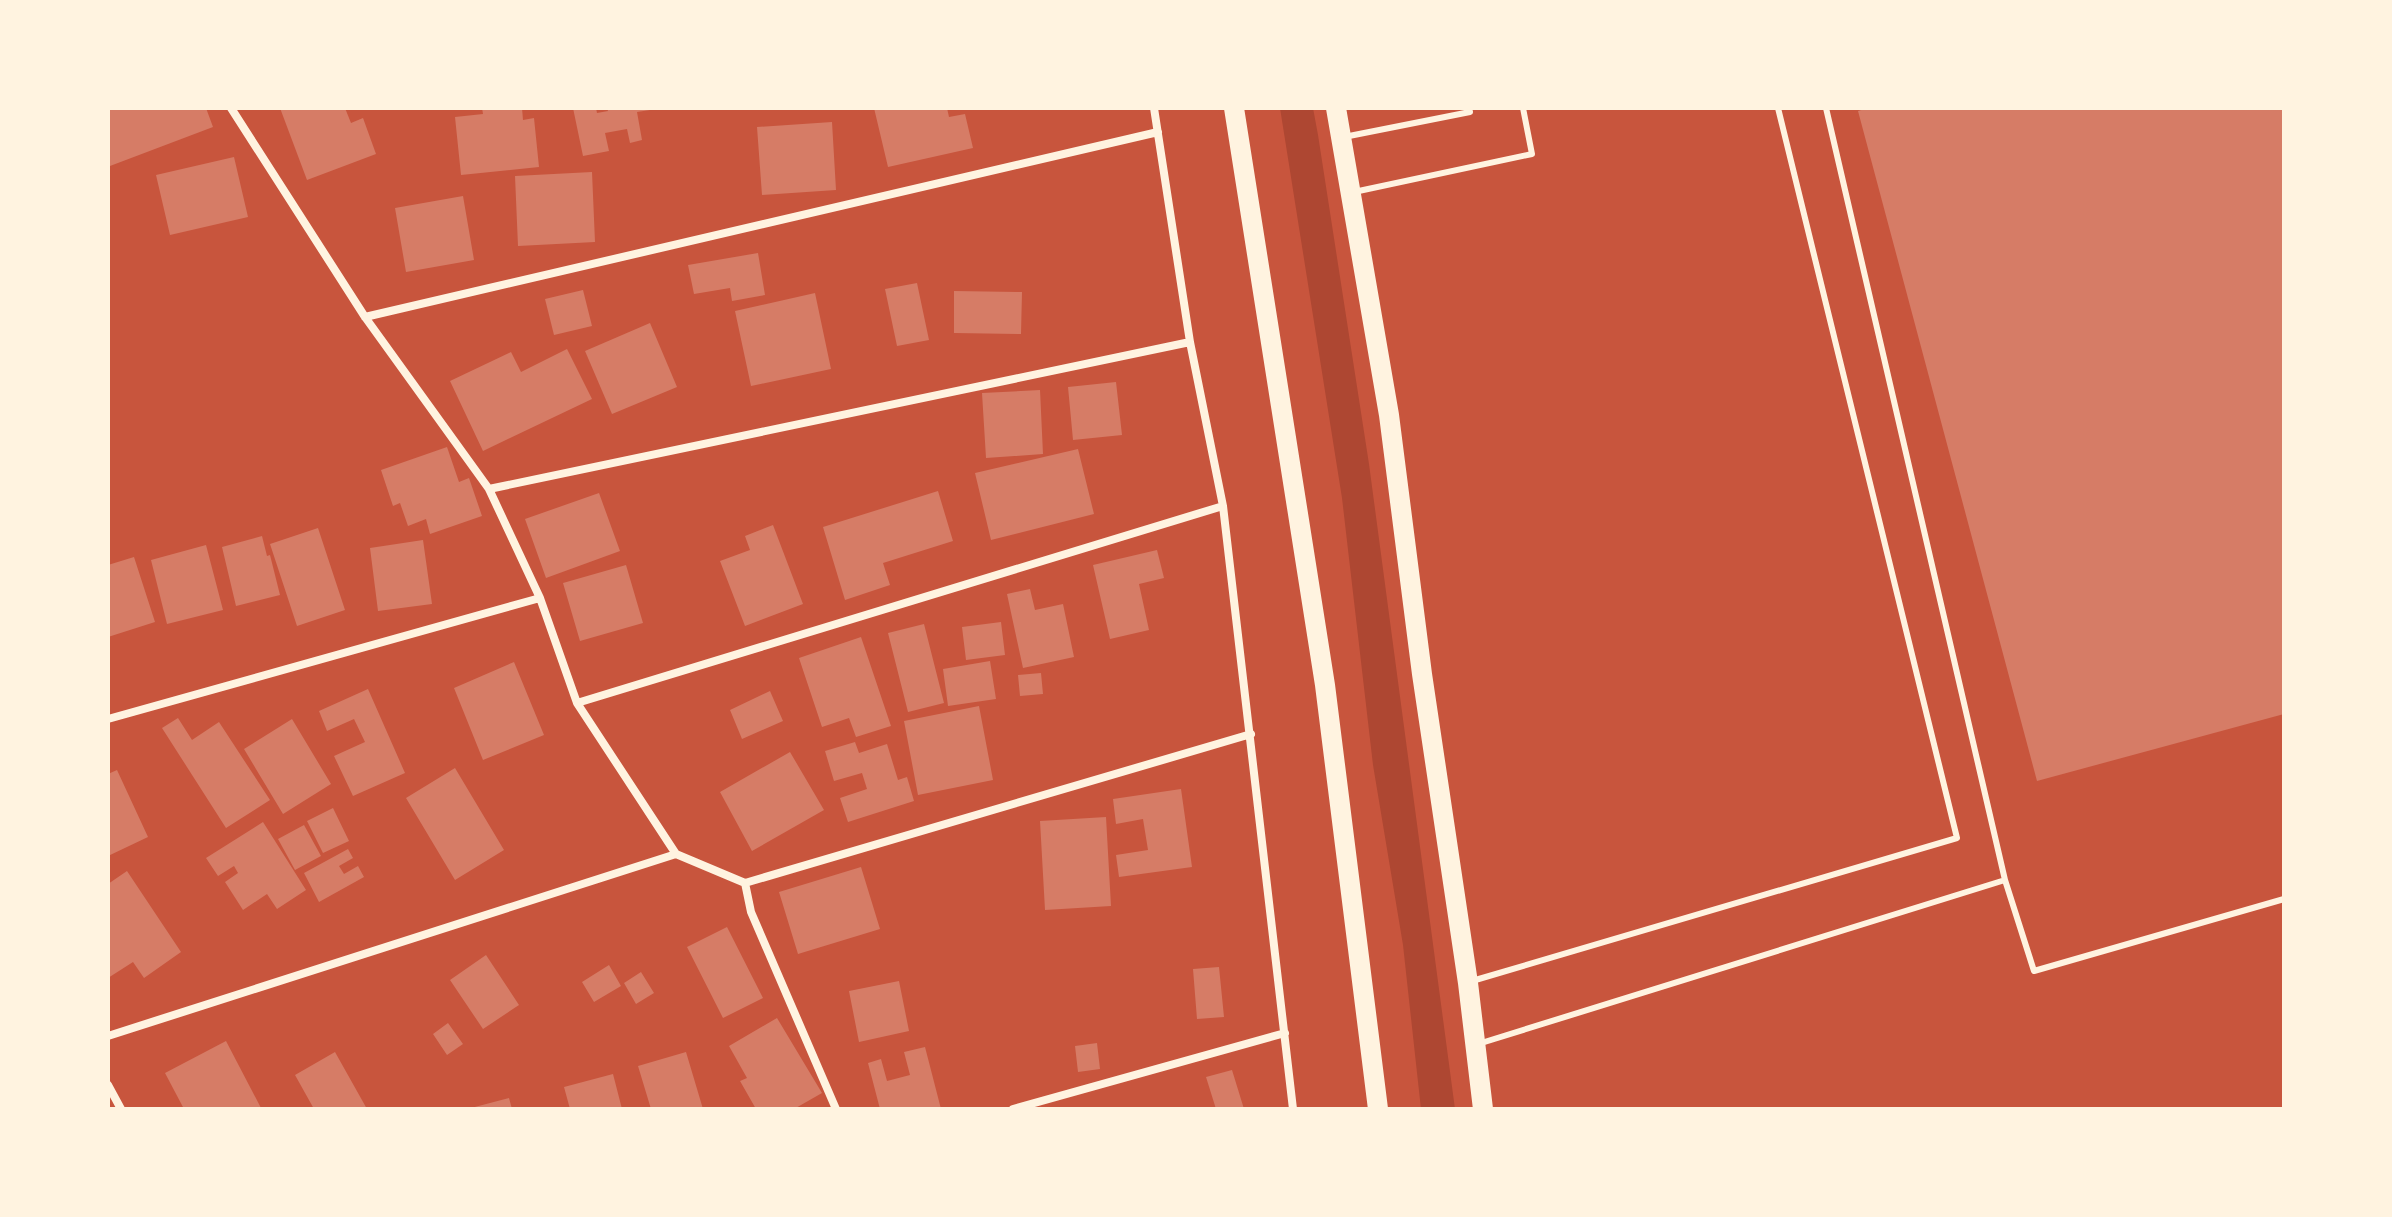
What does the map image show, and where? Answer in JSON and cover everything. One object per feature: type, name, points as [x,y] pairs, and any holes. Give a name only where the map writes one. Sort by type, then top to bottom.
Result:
[{"type":"main road","points":[[1234,108],[1325,685],[1378,1109]]},
{"type":"main road","points":[[1336,108],[1389,415],[1483,1109]]},
{"type":"street","points":[[231,108],[365,317],[489,489],[540,598],[577,703],[676,854],[745,883],[1251,734]]},
{"type":"street","points":[[1154,108],[1190,342],[1223,506],[1293,1109]]},
{"type":"street","points":[[365,317],[1158,132]]},
{"type":"street","points":[[489,489],[1190,342]]},
{"type":"street","points":[[577,703],[1223,506]]},
{"type":"street","points":[[108,719],[540,598]]},
{"type":"street","points":[[108,1036],[676,854]]},
{"type":"street","points":[[745,883],[751,912],[836,1109]]},
{"type":"street","points":[[1013,1109],[1285,1033]]},
{"type":"street","points":[[108,1085],[121,1109]]},
{"type":"lane","points":[[1341,138],[1470,112],[1469,108]]},
{"type":"lane","points":[[1350,193],[1532,154],[1523,108]]},
{"type":"lane","points":[[1468,983],[1957,838],[1778,108]]},
{"type":"lane","points":[[1826,108],[2005,880],[2034,971],[2284,899]]},
{"type":"lane","points":[[1476,1045],[2005,880]]},
{"type":"shaded area","points":[[1280,108],[1313,108],[1318,135],[1369,464],[1455,1109],[1421,1109],[1403,945],[1373,765],[1342,498]]},
{"type":"building","points":[[108,108],[206,108],[213,127],[110,166]]},
{"type":"building","points":[[280,108],[345,108],[351,123],[363,118],[376,154],[307,180]]},
{"type":"building","points":[[482,108],[522,108],[523,120],[534,118],[539,167],[461,175],[455,117],[483,114]]},
{"type":"building","points":[[573,108],[596,108],[597,113],[608,111],[607,108],[650,110],[637,112],[642,140],[630,143],[627,129],[605,133],[609,151],[583,156]]},
{"type":"building","points":[[874,108],[947,108],[949,117],[965,114],[973,148],[888,167]]},
{"type":"building","points":[[1868,108],[2284,108],[2284,714],[2037,781],[1858,111]]},
{"type":"building","points":[[832,122],[836,190],[762,195],[757,127]]},
{"type":"building","points":[[234,157],[248,217],[170,235],[156,175]]},
{"type":"building","points":[[592,172],[595,242],[518,246],[515,176]]},
{"type":"building","points":[[463,196],[474,260],[406,272],[395,208]]},
{"type":"building","points":[[758,253],[765,295],[732,301],[730,288],[694,294],[688,265]]},
{"type":"building","points":[[917,283],[929,340],[897,346],[885,289]]},
{"type":"building","points":[[583,290],[592,326],[554,335],[545,299]]},
{"type":"building","points":[[954,291],[1022,292],[1021,334],[954,333]]},
{"type":"building","points":[[815,293],[831,369],[751,386],[735,311]]},
{"type":"building","points":[[650,323],[677,387],[612,414],[585,351]]},
{"type":"building","points":[[567,349],[592,399],[483,451],[450,381],[511,352],[521,372]]},
{"type":"building","points":[[1116,382],[1122,435],[1073,440],[1068,387]]},
{"type":"building","points":[[1040,390],[1043,454],[986,458],[982,393]]},
{"type":"building","points":[[447,447],[459,482],[469,478],[482,516],[430,534],[426,519],[408,526],[400,503],[393,506],[381,470]]},
{"type":"building","points":[[1078,449],[1094,514],[991,540],[975,473]]},
{"type":"building","points":[[938,491],[953,541],[883,563],[890,585],[845,600],[823,527]]},
{"type":"building","points":[[599,493],[620,551],[546,578],[525,519]]},
{"type":"building","points":[[773,525],[803,604],[745,626],[720,561],[750,550],[745,536]]},
{"type":"building","points":[[318,528],[345,610],[297,626],[270,544]]},
{"type":"building","points":[[262,536],[280,595],[236,606],[222,547]]},
{"type":"building","points":[[423,540],[432,604],[378,611],[370,548]]},
{"type":"building","points":[[206,545],[223,610],[167,624],[151,560]]},
{"type":"building","points":[[1157,550],[1164,578],[1139,584],[1149,630],[1110,639],[1093,565]]},
{"type":"building","points":[[134,557],[155,622],[108,637],[108,565]]},
{"type":"building","points":[[626,565],[643,623],[580,641],[563,583]]},
{"type":"building","points":[[1030,589],[1035,610],[1063,604],[1074,657],[1023,668],[1007,594]]},
{"type":"building","points":[[1001,622],[1005,655],[966,660],[962,627]]},
{"type":"building","points":[[924,624],[944,703],[908,712],[888,633]]},
{"type":"building","points":[[861,637],[891,726],[856,737],[849,718],[822,727],[799,658]]},
{"type":"building","points":[[990,661],[996,699],[948,706],[943,669]]},
{"type":"building","points":[[514,662],[544,735],[483,760],[454,688]]},
{"type":"building","points":[[1041,673],[1043,694],[1020,696],[1018,675]]},
{"type":"building","points":[[368,689],[405,773],[353,796],[334,756],[365,742],[354,719],[327,731],[319,711]]},
{"type":"building","points":[[770,691],[783,721],[742,739],[730,710]]},
{"type":"building","points":[[979,706],[993,780],[918,795],[904,721]]},
{"type":"building","points":[[178,718],[192,740],[219,722],[270,800],[226,828],[162,728]]},
{"type":"building","points":[[292,719],[331,784],[283,814],[244,749]]},
{"type":"building","points":[[855,742],[859,753],[887,744],[898,780],[907,777],[914,801],[848,822],[840,798],[867,789],[862,773],[834,781],[825,751]]},
{"type":"building","points":[[790,752],[824,810],[752,851],[720,792]]},
{"type":"building","points":[[455,768],[504,850],[455,880],[406,798]]},
{"type":"building","points":[[117,770],[148,837],[108,856],[108,774]]},
{"type":"building","points":[[1181,789],[1192,867],[1119,877],[1116,855],[1148,850],[1143,819],[1116,824],[1113,799]]},
{"type":"building","points":[[333,808],[349,841],[323,853],[307,821]]},
{"type":"building","points":[[1106,817],[1111,906],[1045,910],[1040,821]]},
{"type":"building","points":[[263,822],[306,890],[277,909],[267,894],[243,910],[225,882],[238,873],[234,866],[218,876],[206,858]]},
{"type":"building","points":[[304,825],[321,856],[295,870],[278,839]]},
{"type":"building","points":[[348,849],[353,858],[339,866],[344,874],[358,866],[364,877],[319,902],[304,873]]},
{"type":"building","points":[[861,867],[880,929],[798,954],[779,892]]},
{"type":"building","points":[[127,871],[181,952],[144,978],[133,962],[108,978],[108,884]]},
{"type":"building","points":[[727,927],[763,998],[723,1018],[687,947]]},
{"type":"building","points":[[486,955],[519,1005],[483,1029],[450,980]]},
{"type":"building","points":[[609,965],[621,986],[594,1002],[582,982]]},
{"type":"building","points":[[1219,967],[1224,1017],[1197,1019],[1193,969]]},
{"type":"building","points":[[641,972],[654,993],[636,1004],[624,983]]},
{"type":"building","points":[[899,981],[909,1031],[859,1042],[849,991]]},
{"type":"building","points":[[777,1018],[822,1093],[794,1109],[756,1109],[740,1081],[747,1078],[729,1046]]},
{"type":"building","points":[[448,1023],[463,1044],[447,1055],[433,1034]]},
{"type":"building","points":[[226,1041],[261,1108],[184,1109],[165,1073]]},
{"type":"building","points":[[1097,1043],[1100,1069],[1078,1072],[1075,1046]]},
{"type":"building","points":[[925,1047],[941,1109],[880,1109],[868,1063],[881,1059],[887,1081],[910,1075],[904,1052]]},
{"type":"building","points":[[335,1052],[367,1109],[314,1109],[295,1075]]},
{"type":"building","points":[[686,1052],[703,1109],[651,1109],[638,1066]]},
{"type":"building","points":[[1232,1070],[1244,1109],[1216,1109],[1206,1077]]},
{"type":"building","points":[[613,1074],[622,1109],[570,1109],[564,1087]]},
{"type":"building","points":[[509,1098],[512,1109],[471,1109],[471,1108]]}]
